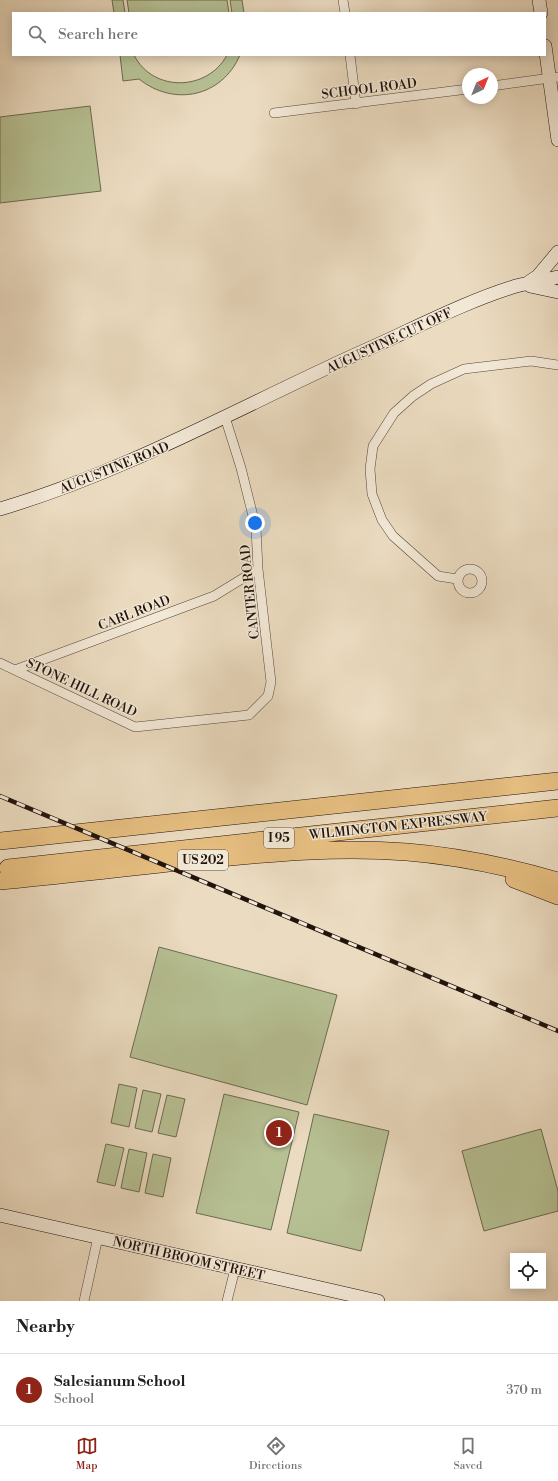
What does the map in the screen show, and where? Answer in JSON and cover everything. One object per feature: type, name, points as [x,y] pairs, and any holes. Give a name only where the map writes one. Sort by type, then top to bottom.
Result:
[{"type":"highway","name":"WILMINGTON EXPRESSWAY","points":[[0,841],[558,781]]},
{"type":"highway","name":"WILMINGTON EXPRESSWAY","points":[[0,869],[558,808]]},
{"type":"highway","name":"US 202","points":[[0,881],[305,851],[407,852],[468,860],[528,872],[558,881]]},
{"type":"highway","points":[[407,852],[512,878],[558,896]]},
{"type":"street","points":[[343,0],[345,12]]},
{"type":"street","points":[[539,0],[541,12]]},
{"type":"street","points":[[546,50],[554,78],[558,140]]},
{"type":"street","points":[[350,56],[356,104]]},
{"type":"street","points":[[498,85],[554,78]]},
{"type":"street","name":"SCHOOL ROAD","points":[[274,113],[462,90]]},
{"type":"street","points":[[524,285],[538,276],[558,252]]},
{"type":"street","name":"AUGUSTINE CUT OFF","points":[[225,417],[424,323],[470,303],[524,285],[558,277]]},
{"type":"street","points":[[524,285],[558,292]]},
{"type":"street","points":[[457,579],[438,576],[393,536],[382,520],[372,494],[370,469],[373,446],[394,413],[413,396],[431,384],[464,369],[531,361],[558,365]]},
{"type":"street","name":"AUGUSTINE ROAD","points":[[0,509],[70,486],[150,454],[225,417]]},
{"type":"street","name":"CANTER ROAD","points":[[225,417],[242,468],[256,528],[258,569],[271,682],[268,696]]},
{"type":"street","name":"CARL ROAD","points":[[15,670],[214,596],[258,569]]},
{"type":"street","name":"STONE HILL ROAD","points":[[0,663],[135,727],[249,714],[268,696]]},
{"type":"street","name":"NORTH BROOM STREET","points":[[0,1215],[235,1269],[336,1296],[378,1301]]},
{"type":"street","points":[[84,1301],[98,1237]]},
{"type":"street","points":[[228,1301],[235,1269]]},
{"type":"green space","points":[[112,0],[123,0],[125,12],[114,12]]},
{"type":"green space","points":[[127,0],[227,0],[229,12],[129,12]]},
{"type":"green space","points":[[230,0],[242,0],[244,12],[232,12]]},
{"type":"green space","points":[[120,56],[135,56],[143,67],[154,76],[167,81],[180,83],[194,81],[207,76],[218,67],[226,56],[239,56],[232,69],[222,80],[209,88],[196,93],[182,95],[167,93],[153,88],[139,79],[123,81]]},
{"type":"green space","points":[[90,106],[101,191],[0,203],[0,117]]},
{"type":"green space","points":[[159,947],[337,995],[307,1105],[130,1057]]},
{"type":"green space","points":[[119,1084],[137,1088],[129,1127],[111,1123]]},
{"type":"green space","points":[[143,1090],[161,1094],[152,1132],[135,1128]]},
{"type":"green space","points":[[224,1094],[299,1112],[271,1230],[196,1213]]},
{"type":"green space","points":[[167,1095],[185,1099],[176,1137],[158,1133]]},
{"type":"green space","points":[[314,1114],[389,1131],[361,1251],[287,1233]]},
{"type":"green space","points":[[541,1129],[558,1191],[558,1211],[484,1231],[462,1151]]},
{"type":"green space","points":[[106,1144],[124,1148],[115,1186],[97,1182]]},
{"type":"green space","points":[[129,1149],[147,1153],[139,1192],[121,1188]]},
{"type":"green space","points":[[153,1154],[171,1158],[163,1197],[145,1193]]},
{"type":"railway","points":[[0,796],[558,1031]]},
{"type":"place","name":"Salesianum School","points":[[279,1133]]}]
